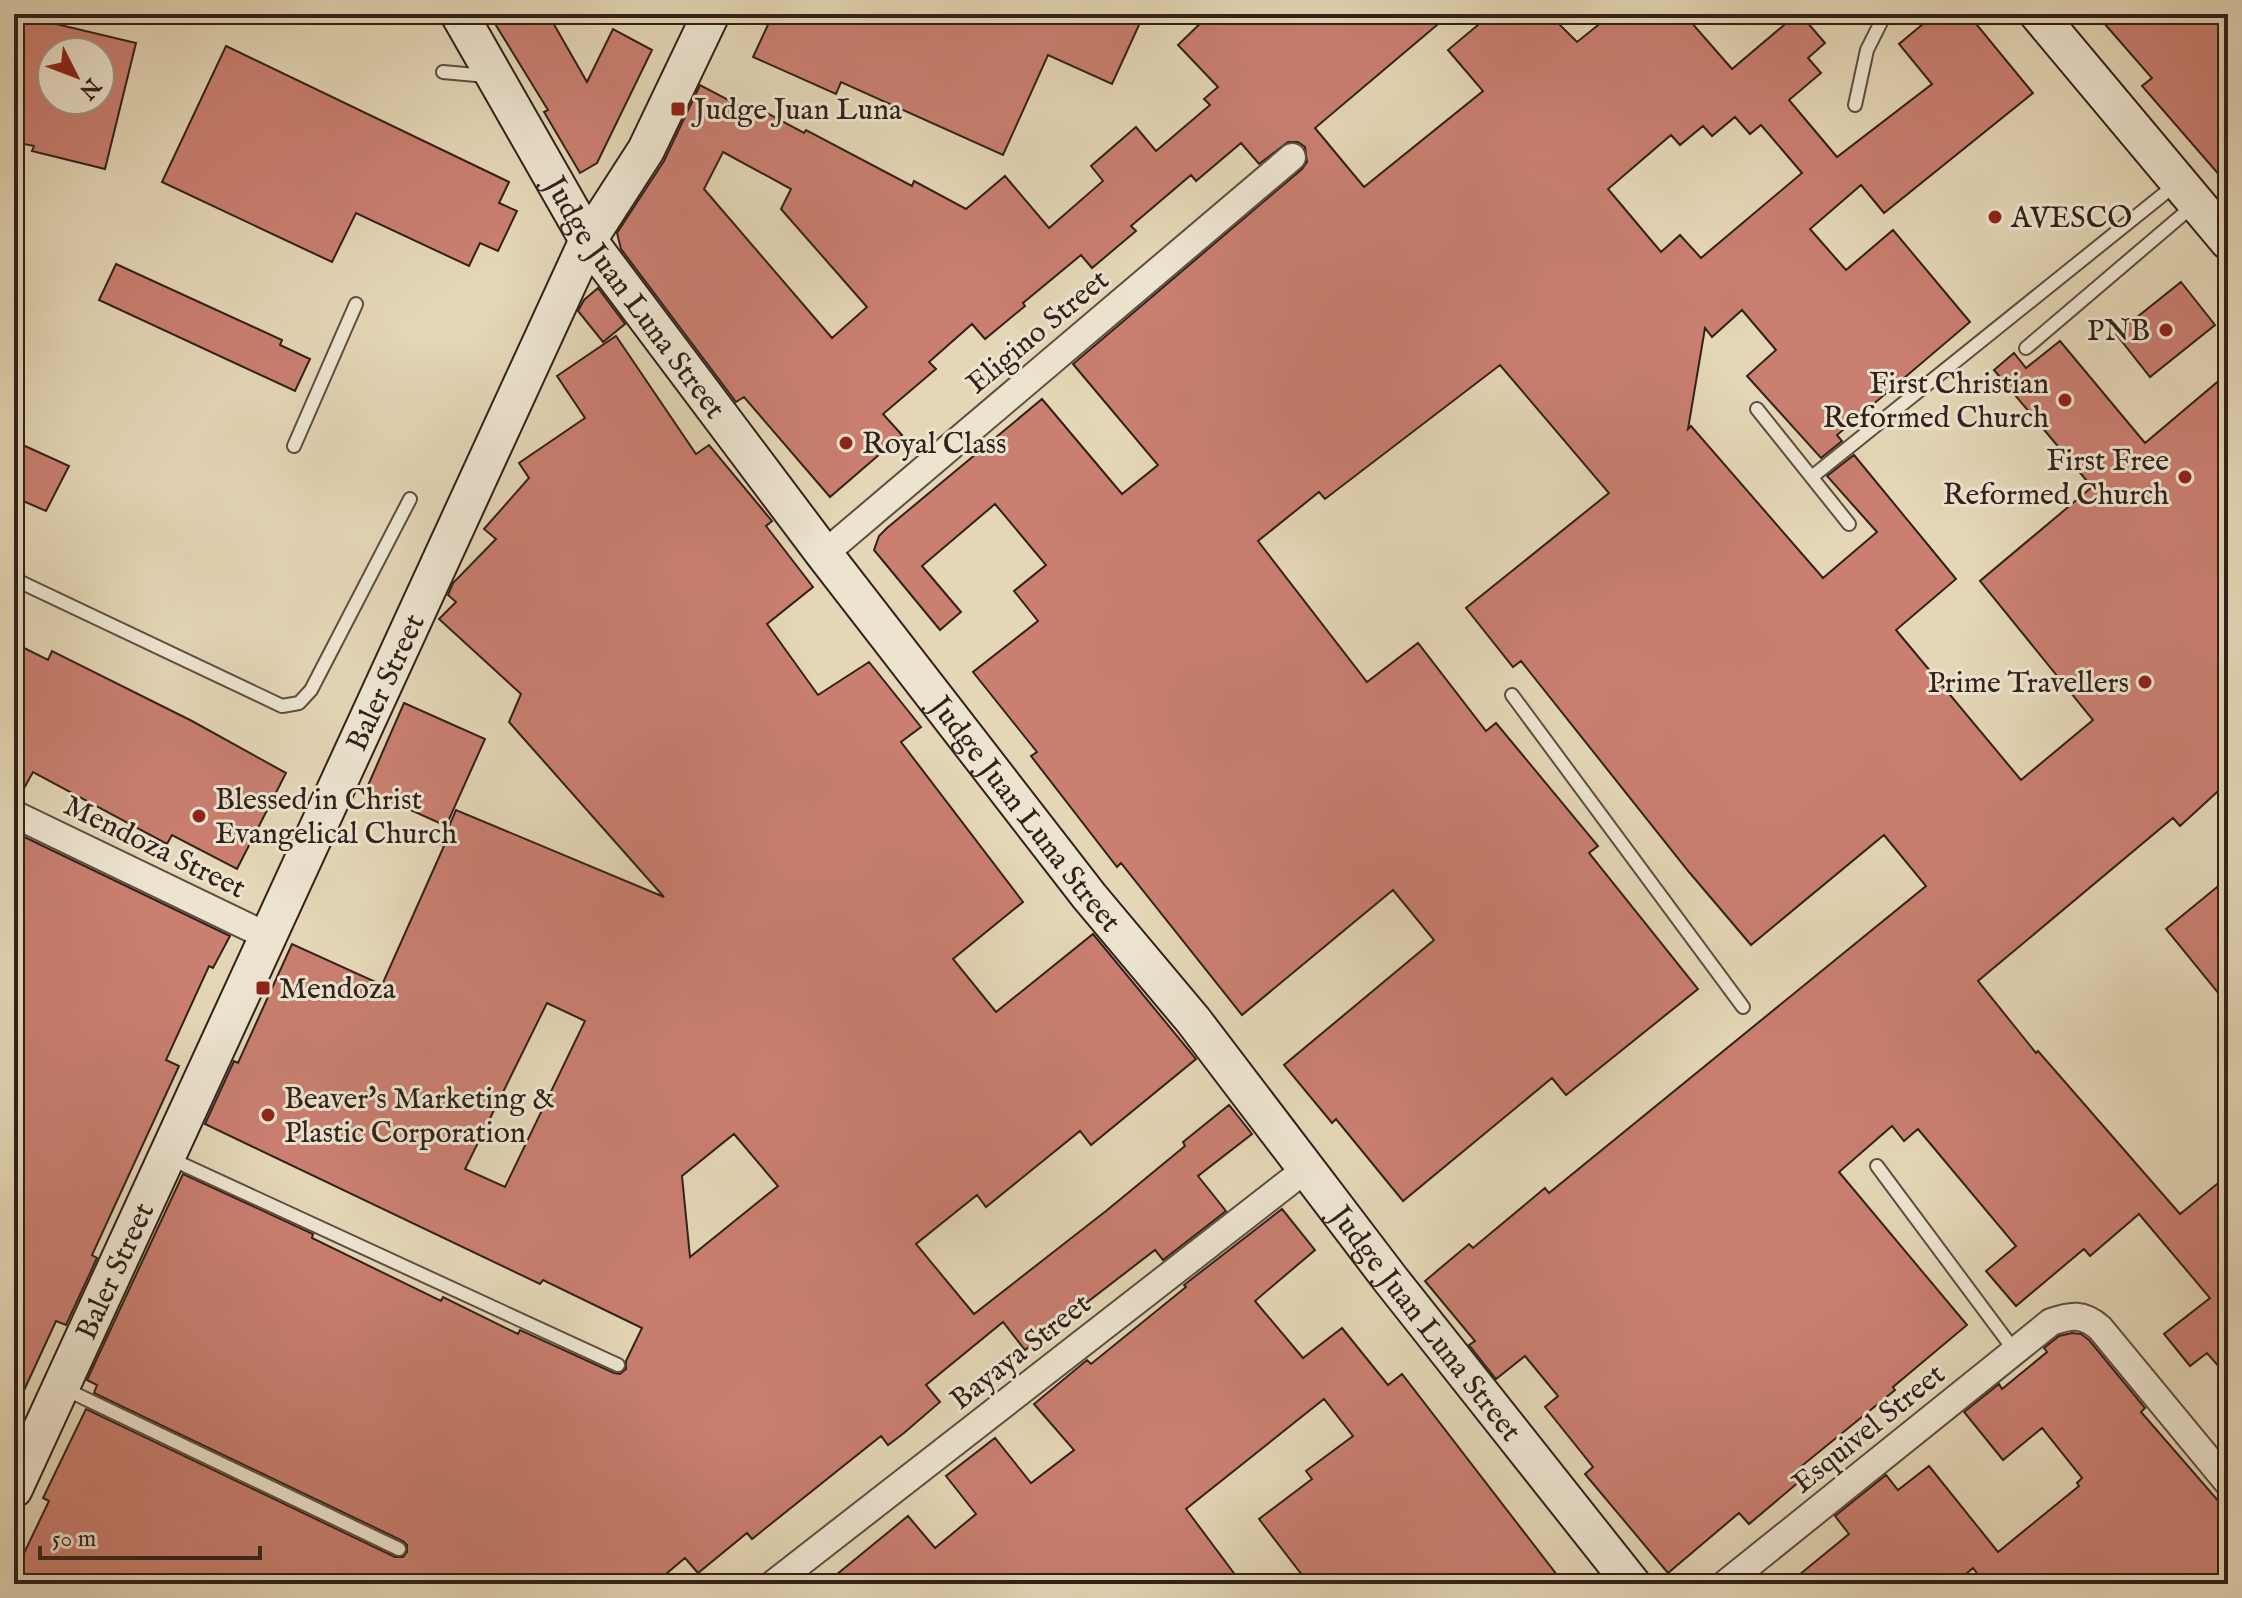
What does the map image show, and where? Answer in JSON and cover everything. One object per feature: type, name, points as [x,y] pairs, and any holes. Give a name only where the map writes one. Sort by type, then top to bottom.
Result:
[{"type":"street","name":"Judge Juan Luna Street","points":[[459,14],[588,240],[824,554],[1089,896],[1193,1020],[1632,1584]]},
{"type":"street","name":"Baler Street","points":[[14,1489],[269,937],[453,518],[588,240],[646,150],[711,14]]},
{"type":"street","points":[[2042,15],[2228,241]]},
{"type":"street","name":"Eligino Street","points":[[824,554],[1292,157]]},
{"type":"street","name":"Mendoza Street","points":[[14,814],[269,937]]},
{"type":"street","name":"Bayaya Street","points":[[773,1584],[1306,1169]]},
{"type":"street","name":"Esquivel Street","points":[[1725,1584],[2014,1350],[2051,1322],[2069,1316],[2086,1317],[2100,1328],[2228,1483]]},
{"type":"lane","points":[[1855,105],[1867,50],[1885,14]]},
{"type":"lane","points":[[443,72],[495,76]]},
{"type":"lane","points":[[2026,348],[2187,192]]},
{"type":"lane","points":[[1813,476],[2187,192]]},
{"type":"lane","points":[[294,446],[356,304]]},
{"type":"lane","points":[[1757,409],[1849,524]]},
{"type":"lane","points":[[14,579],[282,706],[299,703],[311,690],[410,499]]},
{"type":"lane","points":[[1512,695],[1743,1007]]},
{"type":"lane","points":[[167,1157],[618,1365]]},
{"type":"lane","points":[[1877,1166],[2014,1350]]},
{"type":"lane","points":[[60,1387],[83,1395],[399,1549]]},
{"type":"building","points":[[14,14],[58,14],[56,24],[107,36],[36,36],[36,116],[116,116],[116,38],[136,43],[105,169],[32,151],[34,146],[14,142]]},
{"type":"building","points":[[489,14],[548,14],[587,82],[613,29],[652,50],[597,163],[580,173],[544,112],[548,110]]},
{"type":"building","points":[[773,14],[1144,14],[1112,84],[1048,55],[1003,155],[841,82],[836,94],[753,57]]},
{"type":"building","points":[[1210,14],[1450,14],[1315,128],[1364,187],[1483,91],[1448,50],[1491,14],[1549,14],[1577,42],[1612,14],[1684,14],[1732,69],[1800,14],[1825,43],[1808,58],[1821,73],[1789,100],[1837,157],[1932,84],[1899,44],[1935,14],[1968,14],[2033,93],[1884,213],[1861,185],[1810,229],[1846,270],[1893,230],[1970,322],[1837,435],[1842,441],[1821,458],[1747,376],[1776,350],[1742,310],[1712,337],[1705,328],[1688,429],[1691,426],[1823,578],[1877,532],[1827,476],[1854,455],[1956,579],[1896,630],[2021,780],[2093,720],[1980,581],[2092,487],[1994,370],[2014,353],[2026,368],[2060,341],[2145,443],[2228,373],[2228,782],[2180,826],[2173,818],[1978,981],[2036,1053],[2038,1051],[2180,1214],[2228,1175],[2228,1377],[2207,1353],[2190,1366],[2164,1334],[2210,1298],[2139,1214],[2090,1256],[2084,1249],[2016,1306],[1986,1271],[2016,1246],[1918,1129],[1904,1141],[1892,1126],[1839,1172],[1967,1325],[1893,1387],[1895,1390],[1793,1473],[1800,1481],[1749,1524],[1739,1513],[1668,1573],[1585,1474],[1593,1467],[1545,1407],[1558,1396],[1525,1356],[1496,1379],[1469,1345],[1475,1341],[1425,1281],[1469,1244],[1473,1248],[1545,1188],[1549,1193],[1926,886],[1884,835],[1751,945],[1521,661],[1513,667],[1466,608],[1609,493],[1500,365],[1325,499],[1319,492],[1258,541],[1367,682],[1418,643],[1486,731],[1496,723],[1598,846],[1589,853],[1698,989],[1566,1095],[1552,1078],[1403,1201],[1336,1119],[1332,1123],[1284,1065],[1434,940],[1393,890],[1242,1015],[1121,863],[1117,867],[1031,756],[1037,752],[973,672],[1038,621],[1014,591],[1046,565],[995,504],[922,566],[961,612],[940,630],[874,550],[879,536],[887,528],[1042,399],[1122,494],[1158,465],[1073,364],[1302,169],[1307,162],[1305,147],[1298,142],[1288,142],[1259,164],[1241,143],[1196,181],[1191,175],[1131,226],[1136,231],[1092,268],[1081,255],[985,339],[972,324],[929,362],[936,369],[883,414],[902,435],[830,497],[744,397],[736,402],[621,249],[617,233],[664,161],[700,85],[751,112],[754,106],[804,133],[806,130],[912,186],[914,181],[966,209],[1005,176],[1049,228],[1103,181],[1091,166],[1136,127],[1156,151],[1210,105],[1204,99],[1218,87],[1178,45]],"holes":[[[1735,117],[1750,134],[1761,125],[1802,173],[1701,258],[1680,235],[1661,252],[1608,189],[1671,135],[1680,145],[1703,126],[1712,136]],[[723,152],[791,189],[781,209],[867,307],[832,338],[704,189]]]},
{"type":"building","points":[[2096,14],[2228,14],[2228,185],[2142,86],[2152,78]]},
{"type":"building","points":[[226,46],[509,182],[499,203],[517,211],[498,251],[480,243],[469,266],[356,213],[332,262],[162,182]]},
{"type":"building","points":[[116,264],[282,340],[280,345],[310,359],[295,391],[99,300]]},
{"type":"building","name":"PNB","points":[[2181,282],[2215,325],[2150,377],[2116,334]]},
{"type":"building","points":[[598,288],[625,324],[603,342],[578,311],[584,300]]},
{"type":"building","points":[[616,336],[696,454],[709,445],[772,521],[766,526],[813,587],[767,624],[818,695],[869,662],[921,727],[901,742],[1023,902],[953,959],[996,1012],[1093,934],[1196,1059],[1091,1145],[1080,1131],[986,1207],[977,1195],[916,1244],[974,1314],[1106,1211],[1229,1105],[1252,1134],[1198,1176],[1226,1211],[1163,1260],[1155,1250],[1025,1350],[1003,1322],[926,1385],[940,1402],[904,1433],[888,1445],[881,1436],[752,1539],[747,1533],[698,1573],[685,1558],[654,1584],[25,1584],[15,1572],[49,1501],[43,1498],[86,1409],[395,1557],[403,1557],[407,1552],[403,1541],[94,1393],[97,1385],[87,1380],[183,1174],[313,1234],[312,1238],[441,1301],[443,1297],[518,1334],[520,1330],[614,1373],[620,1374],[626,1369],[626,1361],[642,1328],[543,1280],[540,1284],[205,1124],[234,1061],[238,1063],[292,944],[382,985],[444,846],[441,845],[456,810],[664,897],[509,722],[521,694],[439,619],[456,602],[448,595],[453,583],[496,539],[484,529],[529,478],[519,463],[585,418],[557,376]],"holes":[[[547,1003],[585,1021],[505,1187],[465,1169]],[[734,1134],[778,1186],[690,1257],[682,1176]]]},
{"type":"building","points":[[14,441],[69,466],[46,511],[14,497]]},
{"type":"building","points":[[14,643],[48,660],[52,651],[192,721],[286,773],[237,869],[172,835],[167,844],[33,772],[18,799],[14,798]]},
{"type":"building","points":[[404,703],[485,739],[446,826],[366,790]]},
{"type":"building","points":[[14,832],[230,936],[213,968],[209,966],[166,1060],[179,1066],[92,1255],[97,1258],[66,1325],[56,1321],[14,1412]]},
{"type":"building","points":[[2228,878],[2228,1005],[2166,929]]},
{"type":"building","points":[[1282,1209],[1315,1250],[1255,1301],[1303,1358],[1342,1328],[1388,1385],[1402,1374],[1564,1584],[1309,1584],[1259,1519],[1312,1479],[1306,1471],[1353,1436],[1324,1399],[1186,1509],[1242,1584],[825,1584],[908,1516],[935,1548],[976,1514],[946,1476],[995,1438],[1031,1483],[1074,1450],[1034,1404],[1087,1360],[1091,1364],[1186,1287],[1184,1285]]},
{"type":"building","points":[[2081,1334],[2089,1340],[2145,1408],[2141,1412],[2228,1512],[2228,1584],[1985,1584],[1973,1568],[1954,1584],[1788,1584],[1849,1534],[1835,1516],[1886,1475],[1898,1490],[1929,1466],[1998,1552],[2079,1486],[2077,1483],[2082,1478],[2042,1428],[2003,1460],[1964,1412],[1999,1384],[2002,1389],[2047,1352],[2044,1348],[2059,1336]]},
{"type":"place","name":"Judge Juan Luna","points":[[678,109]]},
{"type":"place","name":"AVESCO","points":[[1995,217]]},
{"type":"place","name":"PNB","points":[[2166,330]]},
{"type":"place","name":"First Christian Reformed Church","points":[[2065,400]]},
{"type":"place","name":"Royal Class","points":[[846,443]]},
{"type":"place","name":"First Free Reformed Church","points":[[2185,477]]},
{"type":"place","name":"Prime Travellers","points":[[2145,682]]},
{"type":"place","name":"Blessed in Christ Evangelical Church","points":[[199,816]]},
{"type":"place","name":"Mendoza","points":[[263,988]]},
{"type":"place","name":"Beaver's Marketing & Plastic Corporation","points":[[268,1115]]}]
